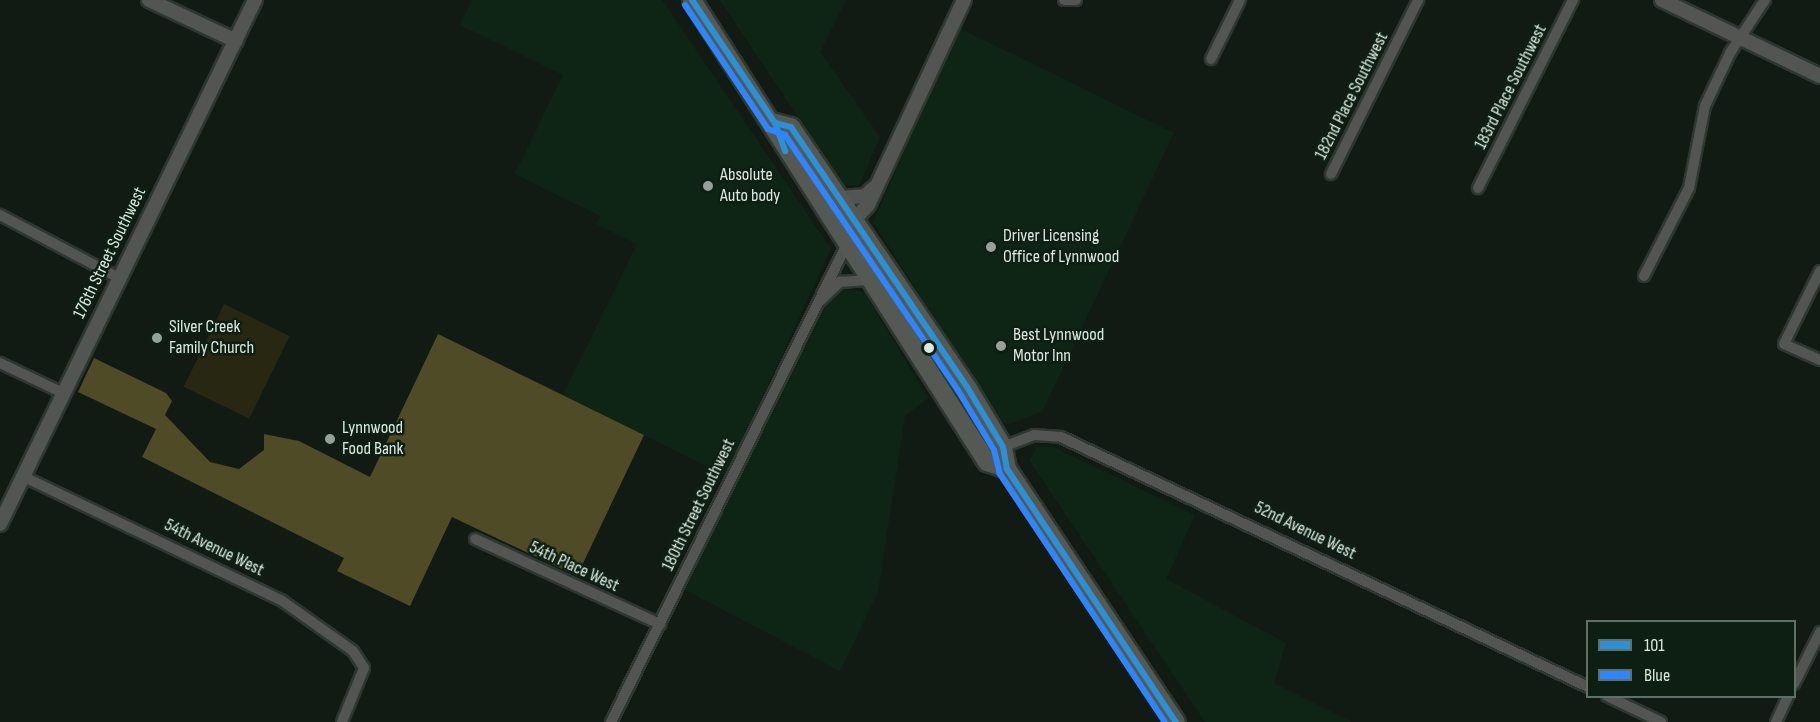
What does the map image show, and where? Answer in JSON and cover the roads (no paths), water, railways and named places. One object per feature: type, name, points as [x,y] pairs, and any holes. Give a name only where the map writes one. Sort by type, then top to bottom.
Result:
[{"type":"highway","points":[[692,0],[775,123],[777,139],[987,462],[1008,469]]},
{"type":"highway","points":[[775,123],[791,127],[908,307],[1003,447],[1008,469],[1176,722]]},
{"type":"highway","points":[[810,191],[843,220],[853,221]]},
{"type":"highway","points":[[846,246],[860,252],[908,307]]},
{"type":"highway","points":[[966,429],[1003,447]]},
{"type":"street","points":[[149,0],[236,40]]},
{"type":"street","name":"176th Street Southwest","points":[[0,524],[117,277],[255,0]]},
{"type":"street","points":[[853,221],[874,188],[964,0]]},
{"type":"street","points":[[1211,59],[1240,0]]},
{"type":"street","name":"182nd Place Southwest","points":[[1331,174],[1418,0]]},
{"type":"street","name":"183rd Place Southwest","points":[[1478,188],[1573,0]]},
{"type":"street","points":[[1662,0],[1820,76]]},
{"type":"street","points":[[1644,276],[1689,188],[1705,106],[1741,38],[1765,0]]},
{"type":"street","points":[[838,198],[865,196],[874,188]]},
{"type":"street","points":[[0,215],[117,277]]},
{"type":"street","name":"180th Street Southwest","points":[[611,722],[846,246]]},
{"type":"street","points":[[1820,271],[1784,344],[1820,360]]},
{"type":"street","points":[[817,303],[840,282],[868,280]]},
{"type":"street","points":[[0,363],[63,393]]},
{"type":"street","name":"52nd Avenue West","points":[[1003,447],[1034,435],[1061,437],[1586,687]]},
{"type":"street","name":"54th Avenue West","points":[[22,476],[297,609],[360,657],[362,679],[342,722]]},
{"type":"street","name":"54th Place West","points":[[475,539],[660,624]]},
{"type":"street","points":[[1796,680],[1820,632]]},
{"type":"street","points":[[1611,698],[1661,722]]},
{"type":"street","points":[[1776,722],[1787,698]]},
{"type":"place","name":"Absolute Auto body","points":[[708,186]]},
{"type":"place","name":"Driver Licensing Office of Lynnwood","points":[[991,247]]},
{"type":"place","name":"Silver Creek Family Church","points":[[157,338]]},
{"type":"place","name":"Best Lynnwood Motor Inn","points":[[1001,346]]},
{"type":"place","name":"Lynnwood Food Bank","points":[[330,439]]}]
